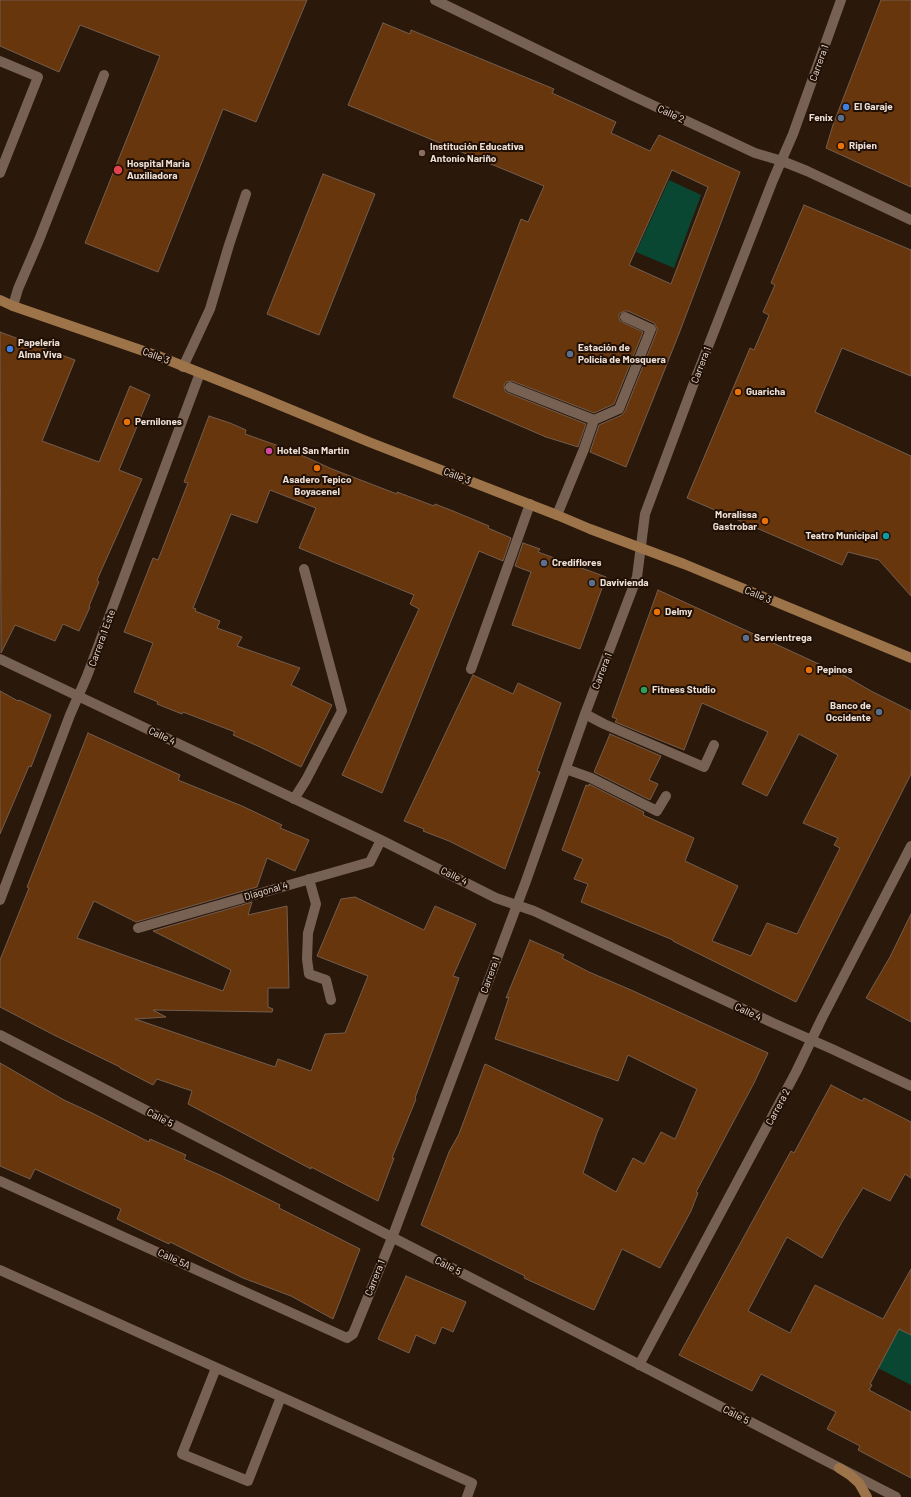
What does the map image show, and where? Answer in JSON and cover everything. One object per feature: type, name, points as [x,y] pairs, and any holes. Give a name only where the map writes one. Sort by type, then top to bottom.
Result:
[{"type":"main road","name":"Calle 3","points":[[0,300],[13,306],[158,356],[369,442],[530,504],[590,530],[684,564],[911,658]]},
{"type":"main road","points":[[839,1468],[859,1483],[868,1497]]},
{"type":"street","name":"Calle 2","points":[[435,0],[630,95],[755,152],[807,171],[911,220]]},
{"type":"street","name":"Carrera 1","points":[[347,1338],[353,1334],[392,1238],[517,905],[585,714],[637,578],[645,514],[695,380],[793,134],[841,0]]},
{"type":"street","points":[[0,61],[38,77],[0,173]]},
{"type":"street","points":[[13,306],[18,289],[42,233],[104,75]]},
{"type":"street","points":[[183,367],[210,309],[246,194]]},
{"type":"street","points":[[510,387],[594,420],[619,409],[651,329],[625,317]]},
{"type":"street","name":"Carrera 1 Este","points":[[0,900],[68,721],[79,697],[200,373]]},
{"type":"street","points":[[557,515],[584,449],[594,420]]},
{"type":"street","points":[[471,669],[530,504]]},
{"type":"street","points":[[294,798],[306,780],[342,711],[304,569]]},
{"type":"street","name":"Calle 4","points":[[0,659],[294,798],[496,898],[534,911],[911,1086]]},
{"type":"street","points":[[585,714],[604,724],[704,767],[714,745]]},
{"type":"street","points":[[566,769],[591,778],[657,811],[666,796]]},
{"type":"street","name":"Diagonal 4","points":[[138,928],[370,862],[381,840]]},
{"type":"street","name":"Carrera 2","points":[[639,1365],[812,1041],[822,1018],[911,846]]},
{"type":"street","points":[[309,879],[316,904],[308,933],[309,974],[326,980],[331,1000]]},
{"type":"street","name":"Calle 5","points":[[0,1035],[896,1497]]},
{"type":"street","name":"Calle 5A","points":[[0,1181],[347,1338]]},
{"type":"street","points":[[0,1270],[472,1483],[467,1497]]},
{"type":"street","points":[[216,1368],[182,1454],[248,1480],[281,1397]]},
{"type":"green space","points":[[669,180],[701,195],[674,268],[636,252]]},
{"type":"green space","points":[[899,1329],[911,1335],[911,1385],[878,1368]]},
{"type":"building","points":[[0,0],[307,0],[256,122],[223,109],[158,272],[85,243],[160,56],[80,25],[59,72],[0,46]]},
{"type":"building","points":[[881,0],[911,0],[911,187],[826,148],[833,125]]},
{"type":"building","points":[[383,23],[410,34],[411,30],[554,89],[552,93],[616,122],[611,133],[650,151],[659,135],[740,172],[680,331],[626,467],[590,452],[599,425],[622,415],[625,411],[657,331],[654,323],[628,311],[624,311],[619,314],[620,321],[643,332],[614,404],[594,413],[512,381],[506,382],[504,385],[505,391],[508,393],[586,424],[578,447],[546,437],[453,397],[521,219],[528,222],[544,186],[348,105]],"holes":[[[672,170],[708,187],[671,284],[629,265]]]},
{"type":"building","points":[[323,174],[375,194],[319,335],[267,314]]},
{"type":"building","points":[[804,205],[911,250],[911,376],[842,348],[815,412],[911,456],[911,596],[879,560],[848,552],[842,565],[687,498],[750,348],[754,350],[769,315],[763,312],[775,285],[771,283]]},
{"type":"building","points":[[0,332],[75,360],[42,441],[99,462],[130,386],[150,395],[119,470],[142,479],[97,580],[99,582],[79,631],[63,624],[55,641],[15,625],[1,653]]},
{"type":"building","points":[[209,416],[246,430],[245,434],[290,450],[332,469],[397,494],[397,492],[434,506],[435,504],[453,511],[489,526],[488,528],[511,538],[503,561],[479,551],[382,793],[342,775],[419,609],[410,604],[414,595],[299,548],[316,508],[270,490],[257,523],[231,514],[193,608],[196,609],[195,611],[220,621],[217,628],[242,637],[237,646],[300,668],[291,685],[332,705],[301,767],[233,735],[235,732],[183,712],[182,714],[157,704],[158,702],[134,692],[153,643],[124,632],[153,558],[158,560],[188,483],[184,482]]},
{"type":"building","points":[[523,543],[540,549],[538,552],[606,577],[580,649],[512,625],[531,572],[515,566]]},
{"type":"building","points":[[658,590],[845,676],[911,711],[911,774],[796,1002],[673,940],[581,902],[588,884],[574,879],[583,859],[562,850],[586,785],[589,786],[589,784],[644,812],[643,815],[694,838],[685,861],[738,886],[712,941],[751,956],[767,923],[797,934],[840,848],[834,845],[838,838],[803,823],[838,755],[799,734],[767,796],[742,784],[768,732],[702,703],[684,750],[615,722],[617,719],[612,717]]},
{"type":"building","points":[[473,675],[513,694],[518,683],[561,703],[537,771],[540,772],[505,869],[449,841],[423,831],[424,829],[404,821]]},
{"type":"building","points":[[0,691],[18,701],[19,700],[51,715],[31,767],[29,766],[0,834]]},
{"type":"building","points":[[88,733],[180,775],[178,780],[242,806],[282,825],[280,828],[309,840],[295,871],[267,858],[257,887],[136,922],[94,901],[77,938],[223,991],[231,970],[153,931],[252,902],[248,915],[287,906],[289,988],[268,988],[268,1007],[273,1009],[272,1012],[153,1010],[166,1017],[135,1019],[275,1067],[278,1059],[311,1071],[325,1034],[345,1033],[368,976],[317,956],[341,899],[355,897],[424,930],[435,906],[476,924],[453,976],[459,978],[415,1098],[416,1099],[392,1158],[394,1158],[378,1201],[311,1167],[311,1169],[188,1104],[192,1091],[157,1079],[153,1085],[0,1007],[0,960],[29,888],[27,887]]},
{"type":"building","points":[[610,734],[661,756],[649,780],[658,784],[650,800],[594,772]]},
{"type":"building","points":[[911,914],[911,1022],[866,998],[890,957]]},
{"type":"building","points":[[530,940],[564,955],[562,958],[589,972],[768,1053],[754,1083],[696,1192],[698,1193],[691,1211],[660,1268],[622,1249],[594,1310],[524,1278],[525,1276],[421,1225],[449,1152],[459,1134],[485,1064],[603,1119],[583,1173],[616,1192],[633,1158],[644,1164],[661,1132],[675,1139],[697,1089],[628,1055],[618,1081],[495,1039],[509,997],[506,998]]},
{"type":"building","points":[[0,1063],[64,1100],[149,1142],[150,1139],[186,1155],[184,1159],[280,1205],[279,1208],[360,1249],[333,1319],[291,1296],[243,1278],[170,1242],[169,1244],[117,1219],[121,1209],[35,1169],[30,1179],[0,1166]]},
{"type":"building","points":[[831,1085],[862,1101],[864,1098],[911,1122],[911,1178],[905,1174],[890,1201],[863,1188],[822,1258],[787,1237],[748,1311],[790,1333],[815,1285],[883,1319],[911,1269],[911,1335],[899,1329],[870,1384],[872,1385],[869,1390],[911,1412],[911,1478],[858,1450],[860,1446],[827,1429],[836,1412],[761,1374],[752,1391],[679,1355],[791,1151],[794,1153]]},
{"type":"building","points":[[406,1276],[466,1302],[453,1332],[442,1327],[435,1344],[416,1335],[409,1353],[378,1339]]},
{"type":"place","name":"El Garaje","points":[[846,107]]},
{"type":"place","name":"Fenix","points":[[841,118]]},
{"type":"place","name":"Ripien","points":[[841,146]]},
{"type":"place","name":"Institución Educativa Antonio Nariño","points":[[422,153]]},
{"type":"place","name":"Hospital Maria Auxiliadora","points":[[118,170]]},
{"type":"place","name":"Papeleria Alma Viva","points":[[10,349]]},
{"type":"place","name":"Estación de Policía de Mosquera","points":[[570,354]]},
{"type":"place","name":"Guaricha","points":[[738,392]]},
{"type":"place","name":"Pernilones","points":[[127,422]]},
{"type":"place","name":"Hotel San Martin","points":[[269,451]]},
{"type":"place","name":"Asadero Tepico Boyacenel","points":[[317,468]]},
{"type":"place","name":"Moralissa Gastrobar","points":[[765,521]]},
{"type":"place","name":"Teatro Municipal","points":[[886,536]]},
{"type":"place","name":"Crediflores","points":[[544,563]]},
{"type":"place","name":"Davivienda","points":[[592,583]]},
{"type":"place","name":"Delmy","points":[[657,612]]},
{"type":"place","name":"Servientrega","points":[[746,638]]},
{"type":"place","name":"Pepinos","points":[[809,670]]},
{"type":"place","name":"Fitness Studio","points":[[644,690]]},
{"type":"place","name":"Banco de Occidente","points":[[879,712]]}]
